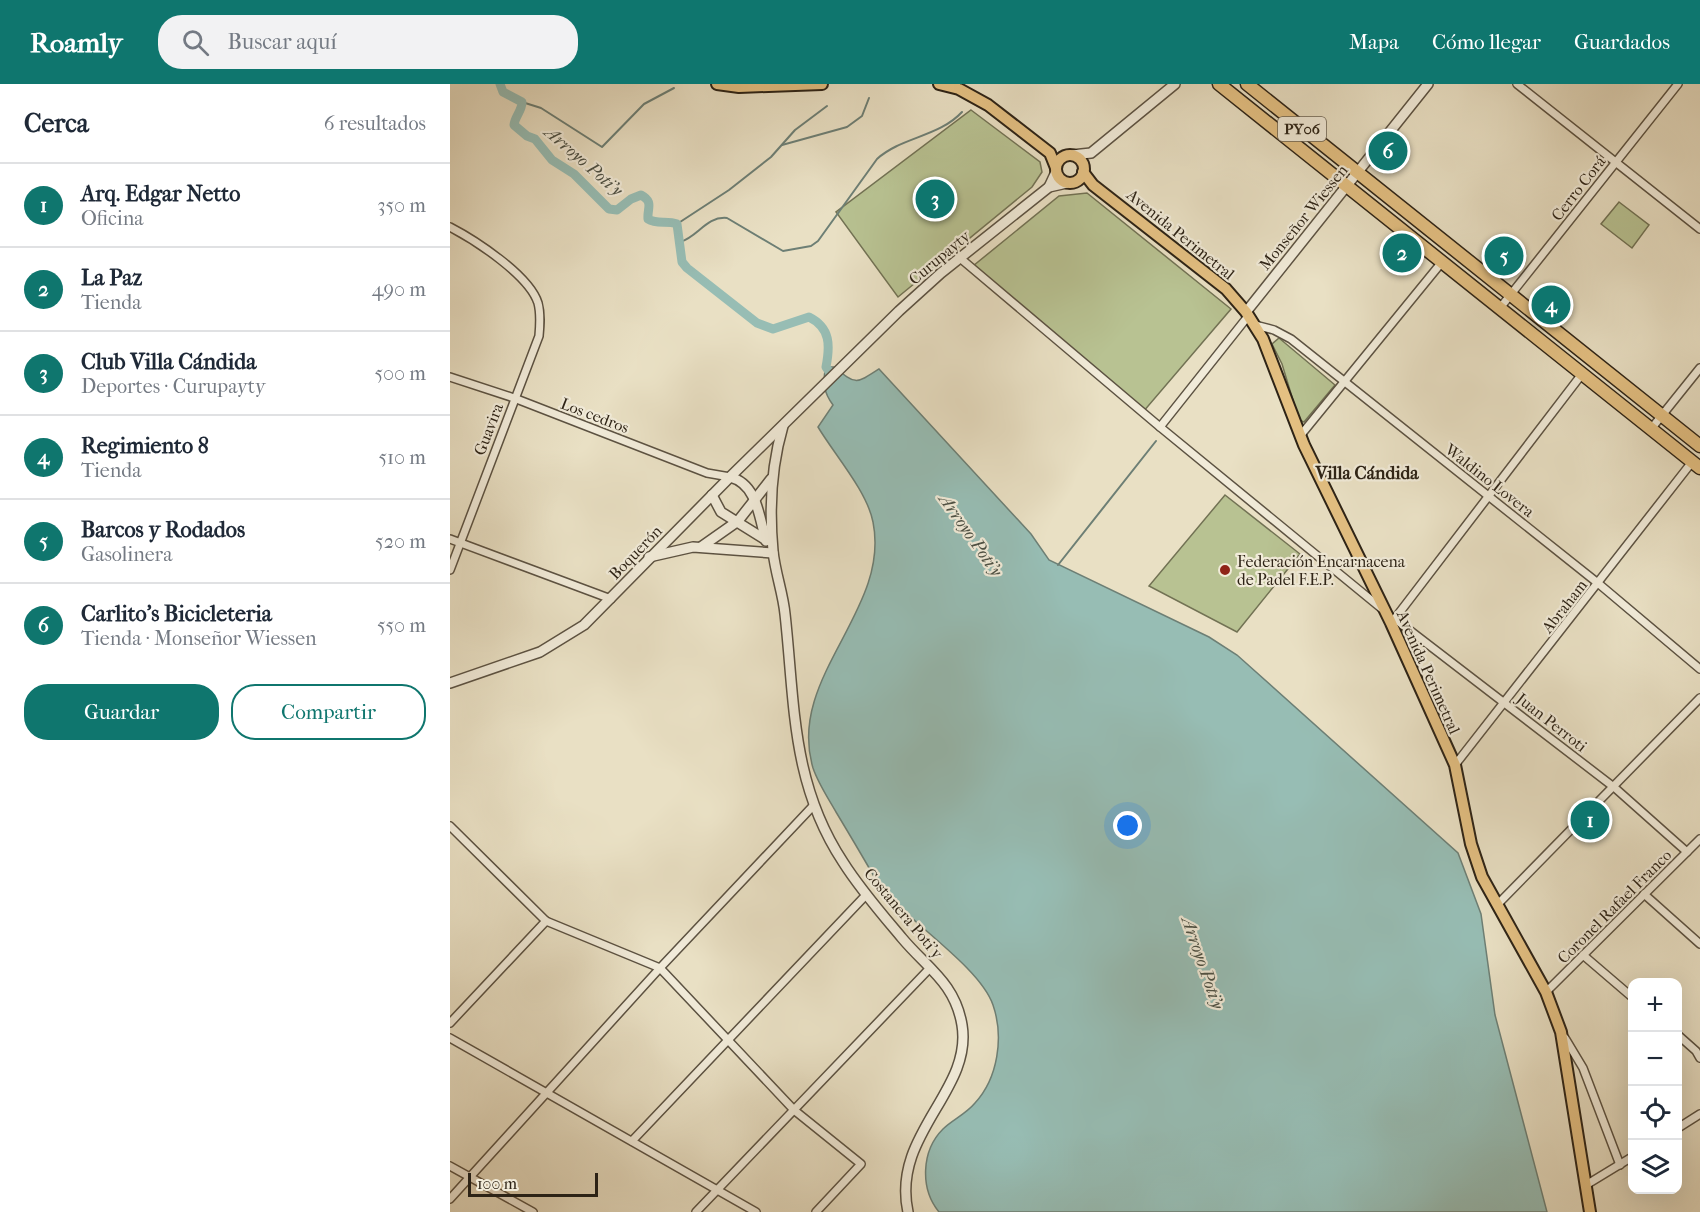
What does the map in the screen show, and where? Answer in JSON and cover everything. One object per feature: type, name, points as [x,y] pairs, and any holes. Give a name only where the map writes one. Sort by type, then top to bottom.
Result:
[{"type":"highway","name":"PY06","points":[[1219,84],[1696,465]]},
{"type":"highway","name":"PY06","points":[[1246,84],[1700,446]]},
{"type":"main road","points":[[717,84],[739,87],[822,84]]},
{"type":"main road","points":[[939,84],[974,96],[1050,153],[1070,155]]},
{"type":"main road","points":[[1050,153],[1060,179],[1072,182],[1084,171]]},
{"type":"main road","points":[[1056,170],[1059,160],[1070,155]]},
{"type":"main road","name":"Avenida Perimetral","points":[[1070,155],[1081,160],[1084,171],[1093,185],[1226,289],[1250,317],[1277,368],[1300,436],[1391,618],[1455,765],[1474,855],[1497,905],[1546,992],[1561,1032],[1590,1212]]},
{"type":"main road","name":"Avenida Perimetral","points":[[1072,182],[1093,185]]},
{"type":"street","points":[[1084,171],[1091,153],[1175,84]]},
{"type":"street","name":"Monseñor Wiessen","points":[[1250,317],[1347,186],[1428,84]]},
{"type":"street","points":[[1517,84],[1700,229]]},
{"type":"street","name":"Cerro Corá","points":[[1500,308],[1678,84]]},
{"type":"street","points":[[1070,155],[1091,153]]},
{"type":"street","name":"Curupayty","points":[[1049,187],[1056,170]]},
{"type":"street","name":"Curupayty","points":[[812,396],[923,289],[960,258],[1049,187],[1072,182]]},
{"type":"street","name":"Guavira","points":[[450,227],[496,256],[537,300],[540,313],[539,336],[450,570]]},
{"type":"street","name":"Juan Perroti","points":[[960,258],[1391,618],[1506,703],[1615,788],[1687,852]]},
{"type":"street","points":[[1300,436],[1442,262]]},
{"type":"street","points":[[1160,427],[1250,317]]},
{"type":"street","name":"Waldino Lovera","points":[[1250,317],[1291,339],[1599,584],[1700,669]]},
{"type":"street","points":[[1651,429],[1700,368]]},
{"type":"street","points":[[1391,618],[1489,497],[1582,374]]},
{"type":"street","name":"Los cedros","points":[[450,376],[514,398],[707,473],[730,477]]},
{"type":"street","name":"Boquerón","points":[[450,683],[540,652],[584,625],[649,557],[812,396]]},
{"type":"street","points":[[701,547],[738,521],[771,479],[783,426]]},
{"type":"street","name":"Abraham","points":[[1455,765],[1696,465]]},
{"type":"street","points":[[730,477],[744,482],[755,502],[766,541],[773,553]]},
{"type":"street","name":"Costanera Poti'y","points":[[771,479],[773,553],[785,609],[795,735],[813,806],[822,827],[866,896],[948,985],[956,999],[963,1027],[963,1042],[955,1072],[918,1137],[909,1161],[906,1184],[908,1212]]},
{"type":"street","points":[[712,495],[721,512],[766,541]]},
{"type":"street","points":[[450,539],[611,599]]},
{"type":"street","points":[[649,557],[701,547],[773,553]]},
{"type":"street","points":[[1497,905],[1615,788],[1700,698]]},
{"type":"street","points":[[450,1199],[660,968],[813,806]]},
{"type":"street","points":[[450,826],[453,835],[546,921],[660,968],[794,1110],[861,1164],[816,1212]]},
{"type":"street","name":"Coronel Rafael Franco","points":[[1546,992],[1700,839]]},
{"type":"street","points":[[1644,894],[1700,944]]},
{"type":"street","points":[[633,1141],[727,1039],[866,896]]},
{"type":"street","points":[[450,1023],[546,921]]},
{"type":"street","points":[[1584,955],[1628,994]]},
{"type":"street","points":[[696,1212],[930,968]]},
{"type":"street","points":[[1561,1032],[1583,1068],[1620,1165]]},
{"type":"street","points":[[450,1038],[548,1091],[756,1212]]},
{"type":"street","points":[[1682,1038],[1698,1048],[1700,1058]]},
{"type":"street","points":[[1682,1125],[1700,1114]]},
{"type":"street","points":[[1586,1185],[1628,1160]]},
{"type":"street","points":[[450,1166],[532,1212]]},
{"type":"green space","points":[[971,110],[1040,162],[1042,172],[1032,187],[898,297],[836,212]]},
{"type":"green space","points":[[1087,193],[1231,309],[1143,412],[973,266],[1059,196]]},
{"type":"green space","points":[[1619,202],[1649,225],[1632,248],[1601,224]]},
{"type":"green space","points":[[1279,338],[1335,385],[1304,422],[1299,420],[1282,364],[1272,344]]},
{"type":"green space","name":"Federación Encarnacena de Padel F.E.P.","points":[[1225,495],[1300,554],[1237,632],[1149,586]]},
{"type":"water","points":[[826,367],[835,367],[847,377],[856,380],[865,378],[879,369],[1031,534],[1049,560],[1209,637],[1237,655],[1458,853],[1481,914],[1495,1015],[1547,1212],[939,1212],[933,1203],[926,1181],[930,1148],[943,1129],[971,1107],[983,1093],[997,1057],[998,1030],[993,1005],[986,990],[974,975],[880,887],[823,790],[813,768],[809,735],[814,704],[825,674],[855,615],[867,585],[874,554],[873,522],[870,510],[857,485],[818,427],[833,405],[825,387]]},
{"type":"waterway","name":"Arroyo Poti'y","points":[[500,84],[503,92],[522,102],[514,125],[527,136],[535,139],[552,160],[574,174],[609,209],[617,210],[631,199],[641,195],[649,203],[648,219],[677,224],[682,262],[757,323],[773,329],[809,317],[822,326],[828,345],[826,367],[832,376]]},
{"type":"waterway","points":[[522,102],[541,108],[602,147],[644,104],[674,88]]},
{"type":"waterway","points":[[782,145],[847,127],[862,116],[869,98]]},
{"type":"waterway","points":[[677,224],[729,190],[771,157],[795,130],[827,106]]},
{"type":"waterway","points":[[680,242],[713,220],[727,218],[783,251],[811,246],[818,241],[877,159],[897,146],[942,127],[962,112]]},
{"type":"waterway","points":[[1058,565],[1156,441]]},
{"type":"place","name":"Carlito's Bicicleteria","points":[[1388,151]]},
{"type":"place","name":"Club Villa Cándida","points":[[935,199]]},
{"type":"place","name":"La Paz","points":[[1402,253]]},
{"type":"place","name":"Barcos y Rodados","points":[[1504,256]]},
{"type":"place","name":"Regimiento 8","points":[[1551,305]]},
{"type":"place","name":"Federación Encarnacena de Padel F.E.P.","points":[[1225,570]]},
{"type":"place","name":"Arq. Edgar Netto","points":[[1590,820]]},
{"type":"district","name":"Villa Cándida","points":[[1367,473]]}]
